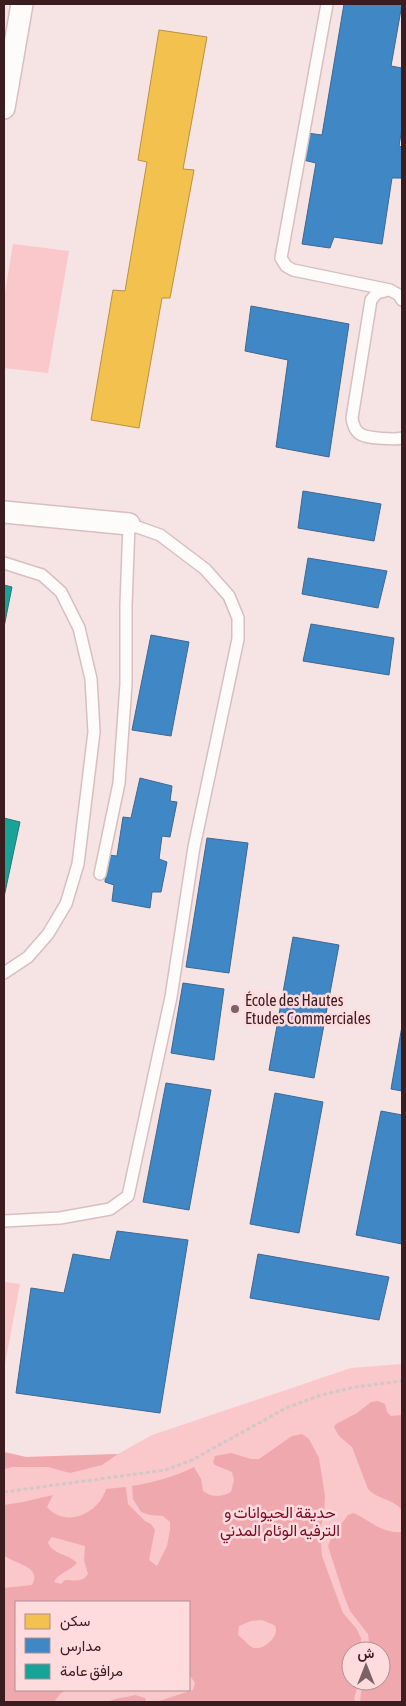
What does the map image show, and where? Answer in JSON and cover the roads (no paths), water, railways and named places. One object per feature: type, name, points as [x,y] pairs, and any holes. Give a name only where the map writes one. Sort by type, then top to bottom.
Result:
[{"type":"street","points":[[4,108],[22,4]]},
{"type":"street","points":[[4,512],[129,524]]},
{"type":"lane","points":[[327,4],[281,258],[286,266],[293,270],[390,290],[402,300]]},
{"type":"lane","points":[[390,290],[377,293],[371,300],[352,418],[353,426],[362,435],[395,440],[402,438]]},
{"type":"lane","points":[[4,1221],[60,1218],[110,1209],[128,1196],[171,998],[194,847],[238,639],[238,618],[229,596],[205,569],[160,535],[129,524],[126,684],[119,783],[100,874]]},
{"type":"lane","points":[[4,563],[42,575],[62,592],[79,628],[91,680],[94,732],[78,864],[66,904],[48,934],[28,957],[4,973]]},
{"type":"place","name":"École des Hautes Etudes Commerciales","points":[[235,1009]]},
{"type":"park label","name":"حديقة الحيوانات و الترفيه الوئام المدني","points":[[280,1521]]}]
